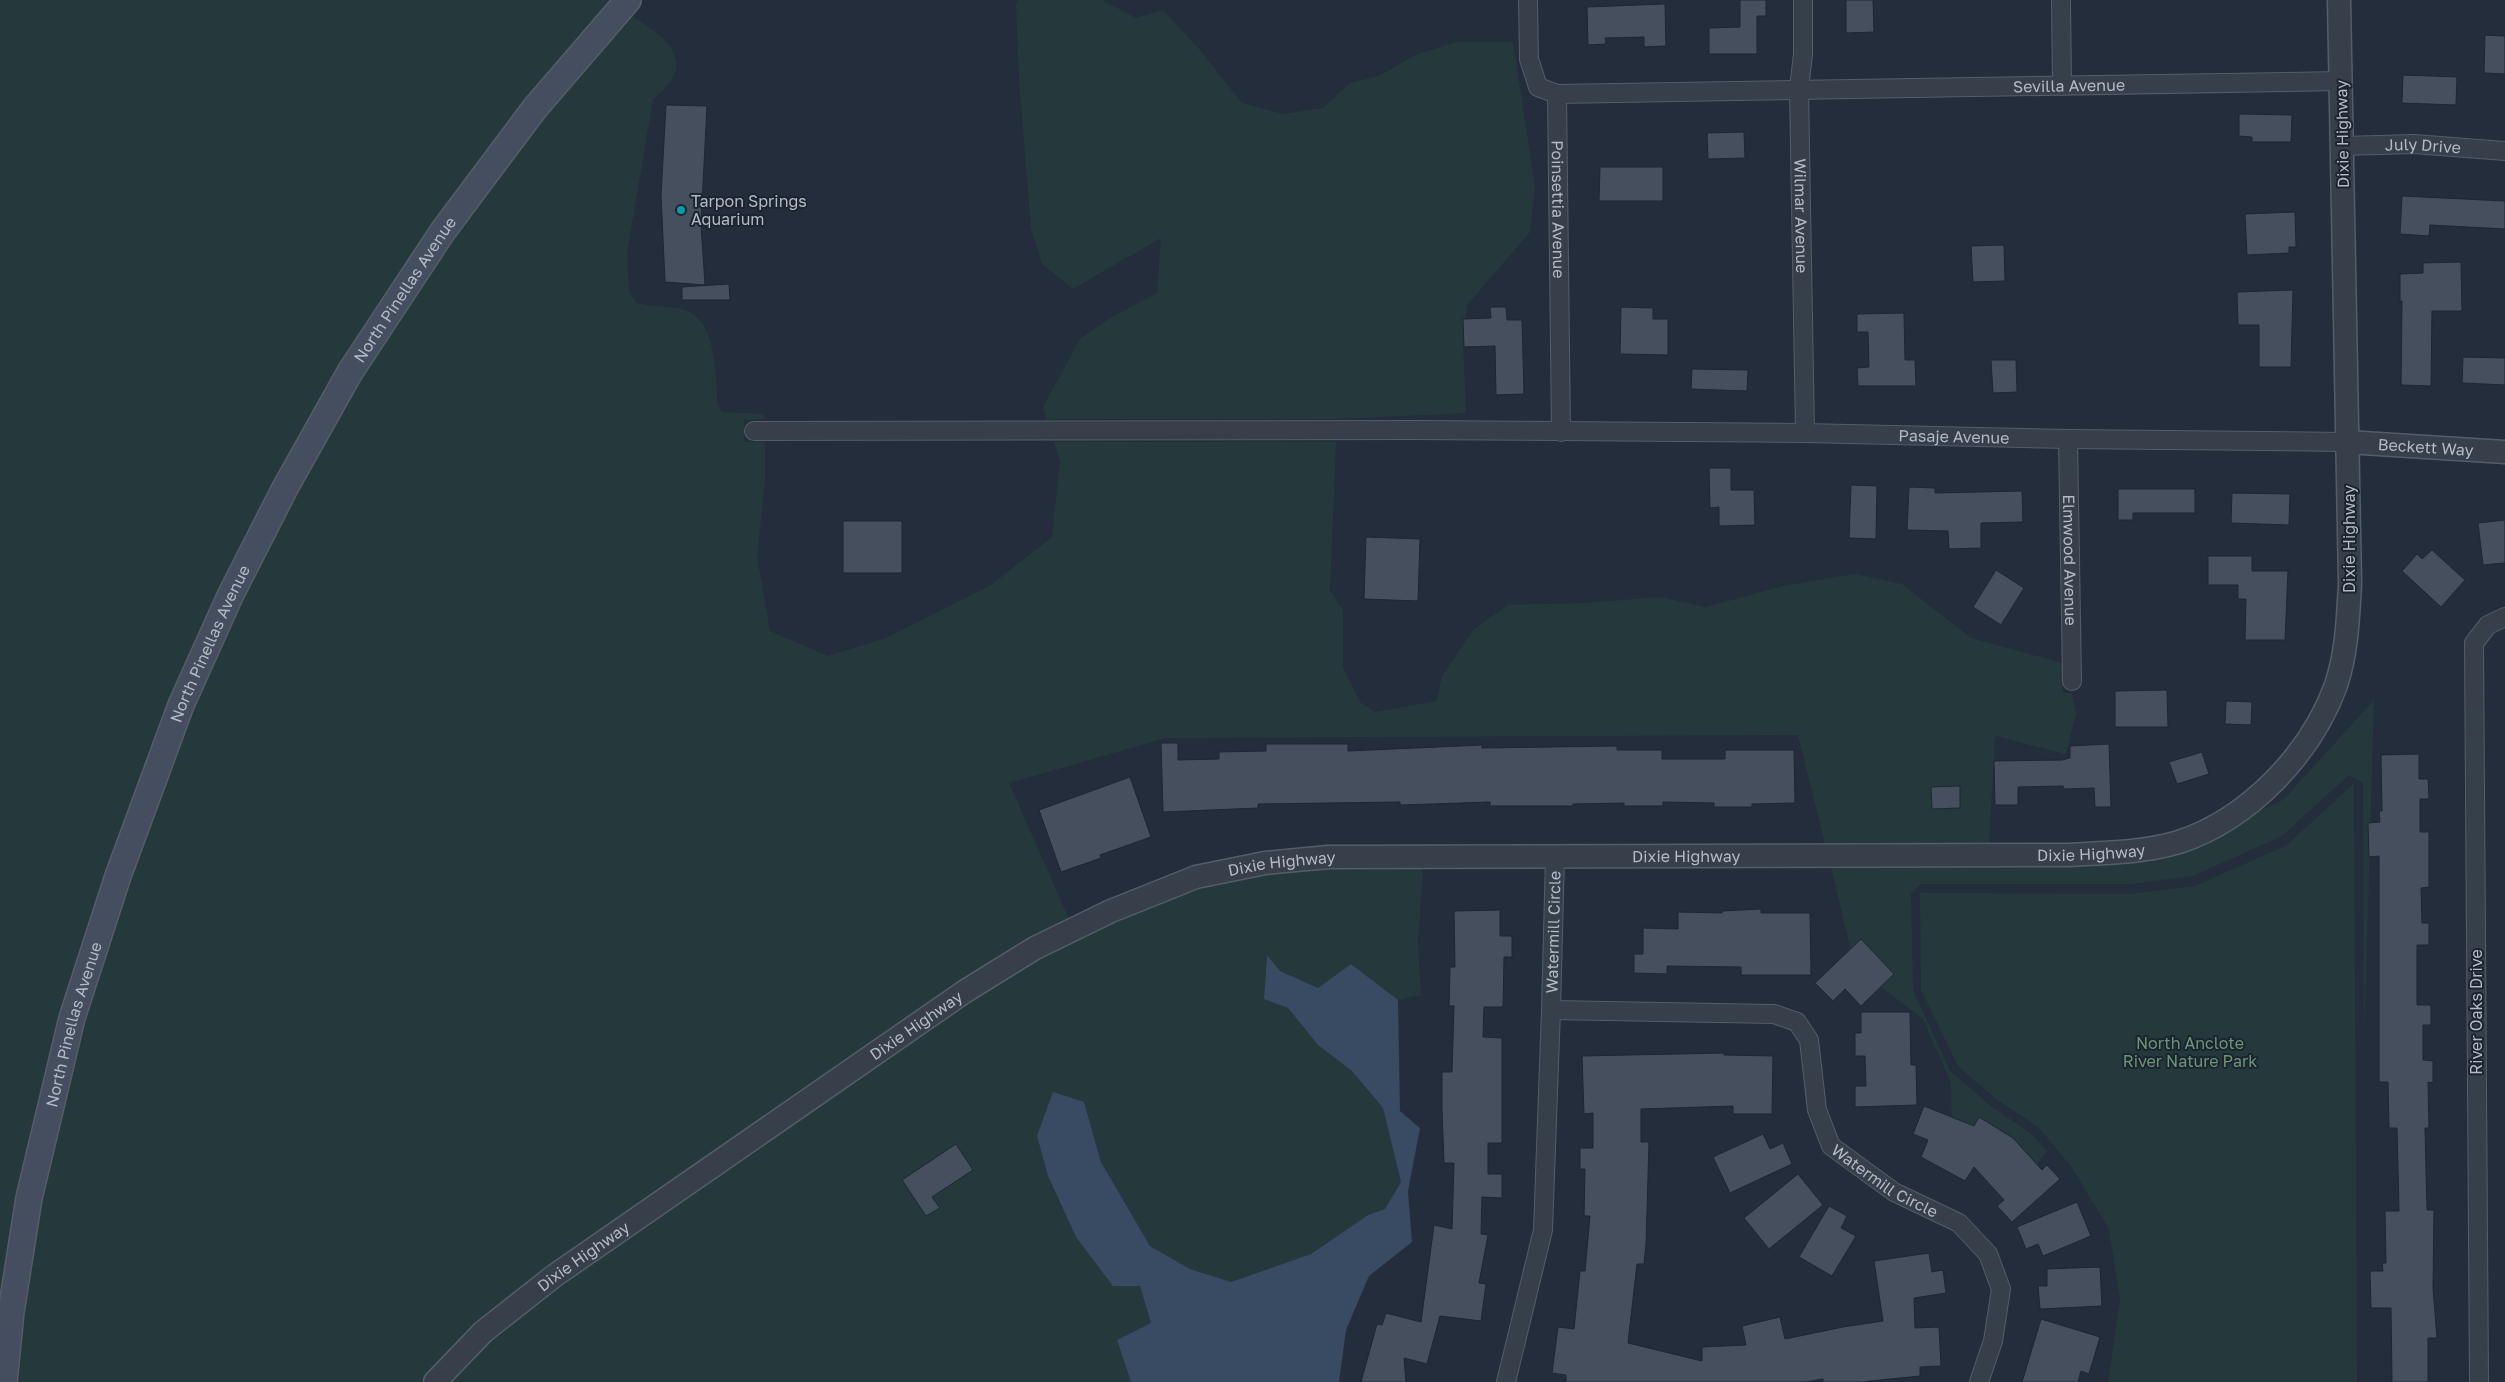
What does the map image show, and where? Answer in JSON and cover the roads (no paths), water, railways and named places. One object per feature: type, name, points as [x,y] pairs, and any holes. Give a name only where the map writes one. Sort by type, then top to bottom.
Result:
[{"type":"main road","name":"North Pinellas Avenue","points":[[4,1382],[28,1198],[72,1018],[118,876],[181,705],[226,605],[285,488],[350,372],[443,231],[535,108],[628,0]]},
{"type":"street","points":[[1528,0],[1529,59],[1538,88],[1557,94],[1799,89]]},
{"type":"street","name":"Wilmar Avenue","points":[[1803,0],[1803,54],[1799,89],[1806,433]]},
{"type":"street","points":[[2061,0],[2062,86]]},
{"type":"street","name":"Dixie Highway","points":[[435,1382],[483,1332],[562,1271],[964,992],[1035,948],[1111,911],[1196,877],[1265,863],[1328,856],[2065,855],[2152,848],[2179,842],[2216,826],[2246,805],[2269,785],[2308,742],[2336,685],[2348,634],[2350,584],[2339,0]]},
{"type":"street","name":"Sevilla Avenue","points":[[1799,89],[2341,81]]},
{"type":"street","name":"Poinsettia Avenue","points":[[1557,94],[1561,432]]},
{"type":"street","name":"July Drive","points":[[2342,146],[2414,144],[2505,151]]},
{"type":"street","name":"Pasaje Avenue","points":[[754,431],[1806,433],[2068,439],[2347,442]]},
{"type":"street","name":"Elmwood Avenue","points":[[2068,439],[2072,681]]},
{"type":"street","name":"Beckett Way","points":[[2347,442],[2505,452]]},
{"type":"street","name":"River Oaks Drive","points":[[2479,1382],[2474,642],[2488,625],[2505,617]]},
{"type":"street","name":"Watermill Circle","points":[[1506,1382],[1543,1230],[1555,856]]},
{"type":"street","name":"Watermill Circle","points":[[1551,1010],[1774,1014],[1797,1022],[1809,1040],[1817,1110],[1831,1146],[1894,1192],[1959,1223],[1988,1254],[2001,1289],[1993,1341],[1979,1382]]},
{"type":"water","points":[[1267,955],[1280,971],[1318,988],[1351,964],[1398,1000],[1400,1111],[1420,1128],[1408,1191],[1412,1242],[1369,1276],[1346,1330],[1339,1382],[1131,1382],[1117,1340],[1151,1323],[1140,1286],[1113,1286],[1076,1237],[1048,1176],[1037,1136],[1053,1092],[1084,1102],[1101,1162],[1150,1246],[1190,1269],[1231,1282],[1311,1254],[1368,1215],[1385,1209],[1401,1182],[1383,1108],[1352,1071],[1318,1045],[1288,1008],[1264,999]]},
{"type":"place","name":"Tarpon Springs Aquarium","points":[[681,210]]},
{"type":"park label","name":"North Anclote River Nature Park","points":[[2190,1052]]}]
